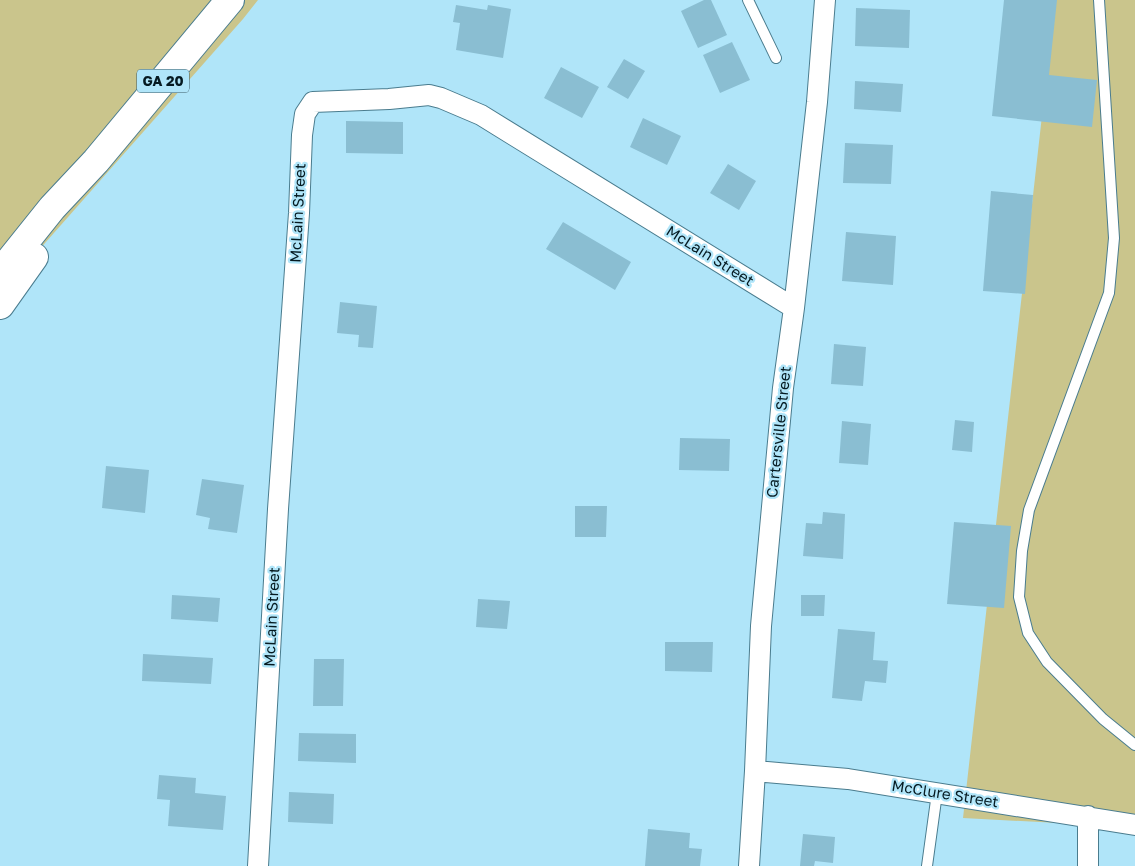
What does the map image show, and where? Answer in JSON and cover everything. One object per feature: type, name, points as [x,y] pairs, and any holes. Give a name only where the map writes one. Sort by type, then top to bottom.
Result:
[{"type":"highway","name":"GA 20","points":[[0,273],[52,208],[96,161],[230,0]]},
{"type":"highway","name":"GA 20","points":[[0,305],[56,226],[96,161]]},
{"type":"street","name":"Cartersville Street","points":[[748,866],[755,772],[760,626],[783,388],[817,102],[825,0]]},
{"type":"street","name":"McLain Street","points":[[258,866],[278,509],[299,213],[302,135],[305,114],[313,102],[389,99],[429,95],[441,98],[480,115],[794,308]]},
{"type":"street","name":"McClure Street","points":[[755,772],[848,779],[1135,825]]},
{"type":"street","points":[[1088,816],[1088,866]]},
{"type":"lane","points":[[748,0],[776,58]]},
{"type":"lane","points":[[1099,0],[1114,238],[1109,293],[1029,510],[1022,551],[1019,597],[1028,633],[1047,662],[1103,719],[1135,746]]},
{"type":"lane","points":[[927,866],[937,793]]},
{"type":"shaded area","points":[[0,0],[258,0],[0,294]]},
{"type":"shaded area","points":[[1055,0],[1135,0],[1135,827],[963,818]]},
{"type":"building","points":[[704,0],[711,0],[727,35],[698,48],[681,11]]},
{"type":"building","points":[[1004,0],[1057,0],[1049,75],[1097,80],[1092,127],[992,116]]},
{"type":"building","points":[[456,5],[487,10],[488,5],[511,9],[503,58],[456,50],[460,23],[453,22]]},
{"type":"building","points":[[856,8],[910,10],[909,48],[855,46]]},
{"type":"building","points":[[732,42],[750,80],[720,93],[703,55]]},
{"type":"building","points":[[624,59],[645,71],[628,99],[607,87]]},
{"type":"building","points":[[561,67],[599,87],[582,118],[544,98]]},
{"type":"building","points":[[855,81],[903,84],[901,112],[854,109]]},
{"type":"building","points":[[643,118],[681,136],[667,165],[630,147]]},
{"type":"building","points":[[346,121],[403,122],[403,154],[346,153]]},
{"type":"building","points":[[845,143],[893,145],[891,184],[843,183]]},
{"type":"building","points":[[728,164],[756,181],[739,210],[710,193]]},
{"type":"building","points":[[991,191],[1033,195],[1025,294],[983,291]]},
{"type":"building","points":[[563,222],[631,262],[615,290],[546,249]]},
{"type":"building","points":[[846,232],[896,236],[893,285],[842,281]]},
{"type":"building","points":[[340,302],[377,306],[373,348],[358,347],[359,335],[337,333]]},
{"type":"building","points":[[834,344],[866,347],[863,386],[831,384]]},
{"type":"building","points":[[955,420],[974,422],[972,452],[952,450]]},
{"type":"building","points":[[842,421],[871,424],[868,465],[839,463]]},
{"type":"building","points":[[680,438],[730,439],[729,471],[679,470]]},
{"type":"building","points":[[106,466],[149,470],[145,513],[102,508]]},
{"type":"building","points":[[202,479],[244,485],[237,533],[208,529],[210,518],[196,515]]},
{"type":"building","points":[[575,506],[607,506],[606,537],[575,537]]},
{"type":"building","points":[[823,512],[845,514],[843,559],[803,556],[806,523],[822,524]]},
{"type":"building","points":[[954,522],[1011,526],[1004,608],[947,604]]},
{"type":"building","points":[[172,595],[220,598],[218,622],[171,619]]},
{"type":"building","points":[[801,595],[825,595],[824,616],[801,616]]},
{"type":"building","points":[[478,599],[510,601],[507,629],[476,627]]},
{"type":"building","points":[[838,629],[875,632],[873,660],[888,661],[886,683],[865,681],[862,701],[832,698]]},
{"type":"building","points":[[665,642],[713,642],[712,672],[665,671]]},
{"type":"building","points":[[143,654],[213,658],[211,684],[142,681]]},
{"type":"building","points":[[314,659],[344,659],[343,706],[313,706]]},
{"type":"building","points":[[299,733],[356,734],[356,763],[298,761]]},
{"type":"building","points":[[159,775],[196,778],[195,793],[226,796],[223,830],[168,826],[170,800],[157,799]]},
{"type":"building","points":[[289,792],[334,794],[333,824],[288,822]]},
{"type":"building","points":[[648,829],[690,833],[689,848],[702,849],[700,866],[645,866]]},
{"type":"building","points":[[803,834],[835,837],[833,863],[815,861],[814,866],[800,866]]}]
